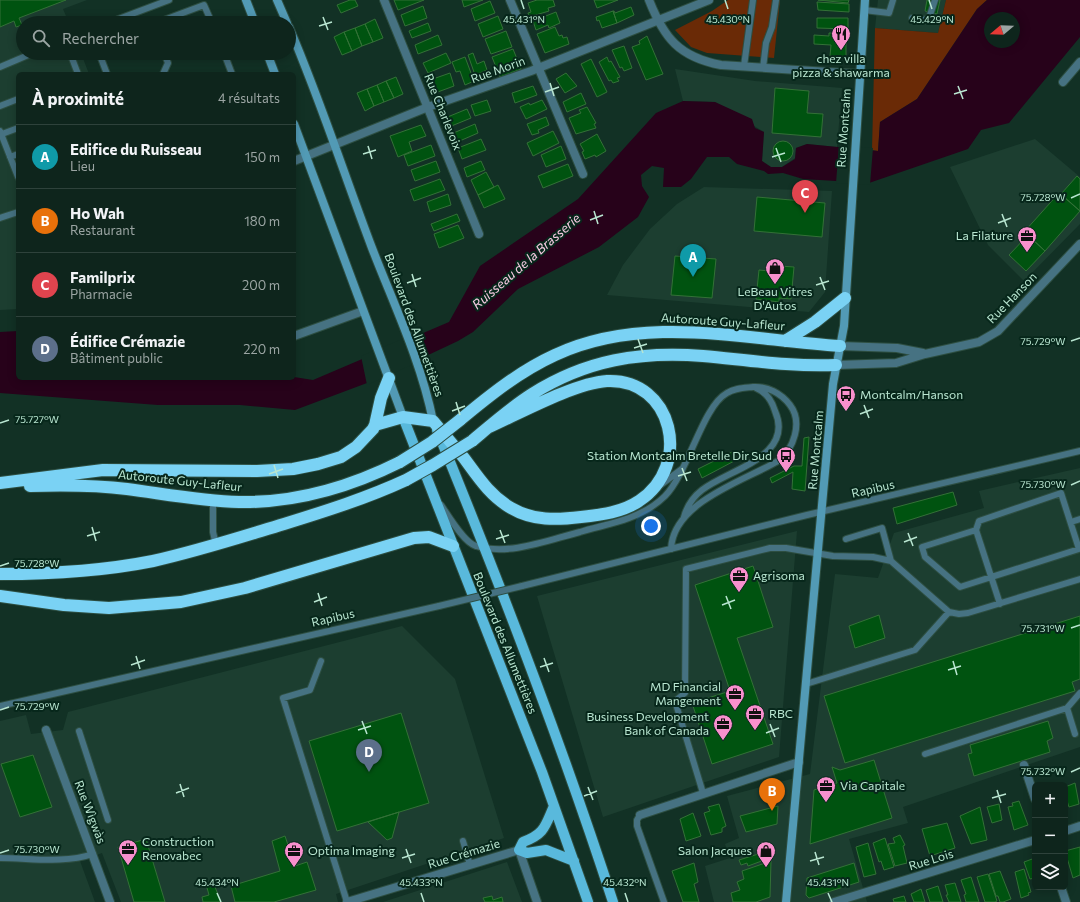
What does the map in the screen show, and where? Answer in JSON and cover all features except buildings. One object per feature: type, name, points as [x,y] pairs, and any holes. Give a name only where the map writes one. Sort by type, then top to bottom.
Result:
[{"type":"highway","points":[[785,341],[815,322],[845,298]]},
{"type":"highway","name":"Autoroute Guy-Lafleur","points":[[0,486],[98,487],[214,500],[254,502],[312,494],[356,481],[400,462],[432,442],[492,393],[528,369],[560,352],[598,340],[641,332],[664,331],[840,346]]},
{"type":"highway","points":[[0,574],[66,572],[154,561],[216,545],[349,503],[406,480],[433,466],[472,441],[526,398],[553,382],[583,369],[620,358],[648,354],[673,354],[807,366],[836,365]]},
{"type":"highway","points":[[375,425],[403,417],[433,421],[493,495],[512,509],[527,515],[558,519],[605,513],[633,505],[655,489],[664,475],[671,454],[671,439],[668,426],[662,412],[641,390],[628,384],[606,381],[585,385],[489,427]]},
{"type":"highway","points":[[0,483],[103,470],[257,471],[293,469],[318,464],[341,457],[361,443],[375,425],[378,405],[388,385]]},
{"type":"highway","points":[[0,596],[64,605],[109,608],[181,602],[246,588],[414,538],[429,537],[453,546]]},
{"type":"main road","points":[[246,0],[252,16]]},
{"type":"main road","points":[[277,0],[284,16]]},
{"type":"main road","name":"Rue Montcalm","points":[[786,902],[836,365],[844,326],[865,0]]},
{"type":"main road","name":"Boulevard des Allumettières","points":[[296,43],[427,390],[433,421],[547,710],[613,902]]},
{"type":"main road","points":[[270,60],[274,72]]},
{"type":"main road","name":"Boulevard des Allumettières","points":[[296,129],[376,345],[388,385],[403,417],[554,806],[588,902]]},
{"type":"main road","points":[[554,806],[542,832],[537,836],[523,842],[519,850],[527,854],[540,849],[546,850],[574,861]]},
{"type":"street","name":"Rue Charlevoix","points":[[384,0],[479,234]]},
{"type":"street","points":[[510,0],[583,174]]},
{"type":"street","points":[[649,0],[657,22],[674,44],[688,54],[713,63],[763,68],[860,74]]},
{"type":"street","name":"Rue Morin","points":[[296,160],[428,107],[538,68],[657,22],[709,0]]},
{"type":"street","points":[[1063,82],[1080,62]]},
{"type":"street","name":"Rue Hanson","points":[[836,365],[896,363],[925,354],[970,345],[994,334],[1080,244]]},
{"type":"street","points":[[296,335],[363,311]]},
{"type":"street","name":"Rue Hanson","points":[[840,346],[897,348],[925,354]]},
{"type":"street","name":"Rue Wìgwàs","points":[[46,730],[110,902]]},
{"type":"street","points":[[640,815],[799,762]]},
{"type":"street","points":[[1024,765],[1032,790]]},
{"type":"street","points":[[1068,830],[1080,826]]},
{"type":"street","name":"Rue Lois","points":[[834,902],[1032,841]]},
{"type":"street","points":[[519,850],[537,902]]},
{"type":"street","name":"Rue Crémazie","points":[[347,902],[519,850]]},
{"type":"street","points":[[1062,890],[1066,902]]},
{"type":"lane","points":[[127,16],[169,0]]},
{"type":"lane","points":[[744,66],[753,0]]},
{"type":"lane","points":[[763,68],[766,43],[772,27],[776,0]]},
{"type":"lane","points":[[864,10],[889,13],[893,0]]},
{"type":"lane","points":[[912,18],[924,20],[929,18],[935,0]]},
{"type":"lane","points":[[172,16],[204,2],[209,16]]},
{"type":"lane","points":[[0,67],[16,60]]},
{"type":"lane","points":[[73,60],[77,72]]},
{"type":"lane","points":[[102,60],[106,72]]},
{"type":"lane","points":[[164,72],[168,63],[167,60]]},
{"type":"lane","points":[[227,60],[231,72]]},
{"type":"lane","points":[[0,106],[16,100]]},
{"type":"lane","points":[[16,129],[1,133],[16,172]]},
{"type":"lane","points":[[10,157],[16,155]]},
{"type":"lane","points":[[0,218],[16,213]]},
{"type":"lane","points":[[432,493],[467,540],[476,546],[484,548],[502,549],[524,546],[628,518],[647,509],[664,496],[678,480],[714,403],[723,395],[733,390],[761,387],[776,392],[791,407],[794,415],[795,433],[790,451],[778,461],[702,502],[683,518]]},
{"type":"lane","points":[[671,549],[676,530],[690,503],[703,489],[759,458],[770,449],[775,442],[778,425],[775,410],[766,394],[759,389],[750,388]]},
{"type":"lane","name":"Rapibus","points":[[0,706],[439,606],[822,512],[1080,451]]},
{"type":"lane","points":[[655,489],[684,468]]},
{"type":"lane","points":[[976,530],[922,547],[925,557],[960,587],[991,577],[1080,549],[1061,493],[979,521],[976,530],[991,577],[1000,604]]},
{"type":"lane","points":[[214,500],[213,532],[216,545]]},
{"type":"lane","points":[[1071,522],[1080,519]]},
{"type":"lane","points":[[846,538],[882,528],[891,562]]},
{"type":"lane","points":[[703,793],[675,701],[685,693],[686,569],[770,548],[786,548],[818,553],[873,557],[891,562],[949,612],[959,614],[1000,604],[1080,579]]},
{"type":"lane","points":[[806,684],[915,650],[949,612]]},
{"type":"lane","points":[[321,661],[310,690],[283,698],[347,902]]},
{"type":"lane","points":[[925,754],[1067,708],[1080,693]]},
{"type":"lane","points":[[1067,708],[1075,734]]},
{"type":"lane","points":[[80,731],[108,820]]},
{"type":"lane","points":[[640,815],[637,820],[637,826],[664,902]]},
{"type":"lane","points":[[463,841],[470,865]]},
{"type":"lane","points":[[0,858],[50,860],[77,858],[93,854]]},
{"type":"shaded area","points":[[0,0],[87,0],[63,9],[66,16],[16,16],[16,60],[84,60],[88,72],[16,72],[16,309],[0,310]]},
{"type":"shaded area","points":[[728,0],[780,0],[774,58],[707,53],[691,47],[675,30],[712,11]]},
{"type":"shaded area","points":[[878,0],[946,0],[938,33],[875,28]]},
{"type":"shaded area","points":[[946,0],[987,0],[977,9],[917,99],[880,122],[878,151],[872,150],[875,28],[938,33]]},
{"type":"shaded area","points":[[675,69],[755,81],[842,88],[837,147],[807,144],[796,148],[795,158],[782,167],[771,167],[762,161],[764,132],[715,102],[683,101]]},
{"type":"shaded area","points":[[1035,139],[1080,177],[1080,224],[1024,281],[988,245],[950,167]]},
{"type":"shaded area","points":[[704,187],[832,191],[825,292],[809,312],[607,295],[623,265],[650,229],[677,204]]},
{"type":"shaded area","points":[[1080,468],[1080,747],[903,807],[908,823],[849,839],[867,902],[714,902],[705,866],[730,858],[725,844],[739,838],[727,796],[810,774],[835,574],[878,578],[894,533],[984,508],[979,491]]},
{"type":"shaded area","points":[[797,531],[779,757],[603,817],[537,596]]},
{"type":"shaded area","points":[[402,626],[455,679],[504,838],[336,894],[338,902],[121,902],[102,853],[80,861],[95,902],[0,902],[0,721],[26,715],[31,734],[63,730],[68,712]]},
{"type":"shaded area","points":[[507,862],[522,902],[383,902]]},
{"type":"water","name":"Ruisseau de la Brasserie","points":[[987,0],[1080,0],[1080,37],[1009,123],[981,130],[968,149],[869,183],[803,179],[783,173],[768,174],[764,171],[737,164],[729,157],[707,157],[691,179],[681,187],[663,187],[664,168],[652,166],[641,175],[642,186],[649,197],[638,217],[599,247],[518,289],[473,332],[458,341],[375,380],[295,410],[240,405],[158,405],[0,393],[0,332],[16,331],[16,380],[296,380],[296,377],[313,380],[449,322],[480,266],[578,199],[656,113],[683,101],[715,102],[752,119],[755,128],[764,132],[762,161],[771,167],[782,167],[795,159],[796,148],[807,144],[878,151],[880,122],[917,99],[977,9]]},
{"type":"pier","points":[[839,145],[873,148],[870,185],[836,183]]},
{"type":"pier","points":[[417,333],[427,358],[367,385],[361,356]]},
{"type":"place","name":"chez villa pizza & shawarma","points":[[841,51]]},
{"type":"place","name":"Familprix","points":[[805,213]]},
{"type":"place","name":"La Filature","points":[[1027,253]]},
{"type":"place","name":"Edifice du Ruisseau","points":[[693,277]]},
{"type":"place","name":"LeBeau Vitres D'Autos","points":[[775,285]]},
{"type":"place","name":"Montcalm/Hanson","points":[[846,412]]},
{"type":"place","name":"Station Montcalm Bretelle Dir Sud","points":[[786,473]]},
{"type":"place","name":"Agrisoma","points":[[739,593]]},
{"type":"place","name":"MD Financial Mangement","points":[[735,711]]},
{"type":"place","name":"RBC","points":[[755,731]]},
{"type":"place","name":"Business Development Bank of Canada","points":[[723,741]]},
{"type":"place","name":"Édifice Crémazie","points":[[369,772]]},
{"type":"place","name":"Via Capitale","points":[[826,803]]},
{"type":"place","name":"Ho Wah","points":[[772,811]]},
{"type":"place","name":"Construction Renovabec","points":[[128,866]]},
{"type":"place","name":"Optima Imaging","points":[[294,868]]},
{"type":"place","name":"Salon Jacques","points":[[766,868]]}]
